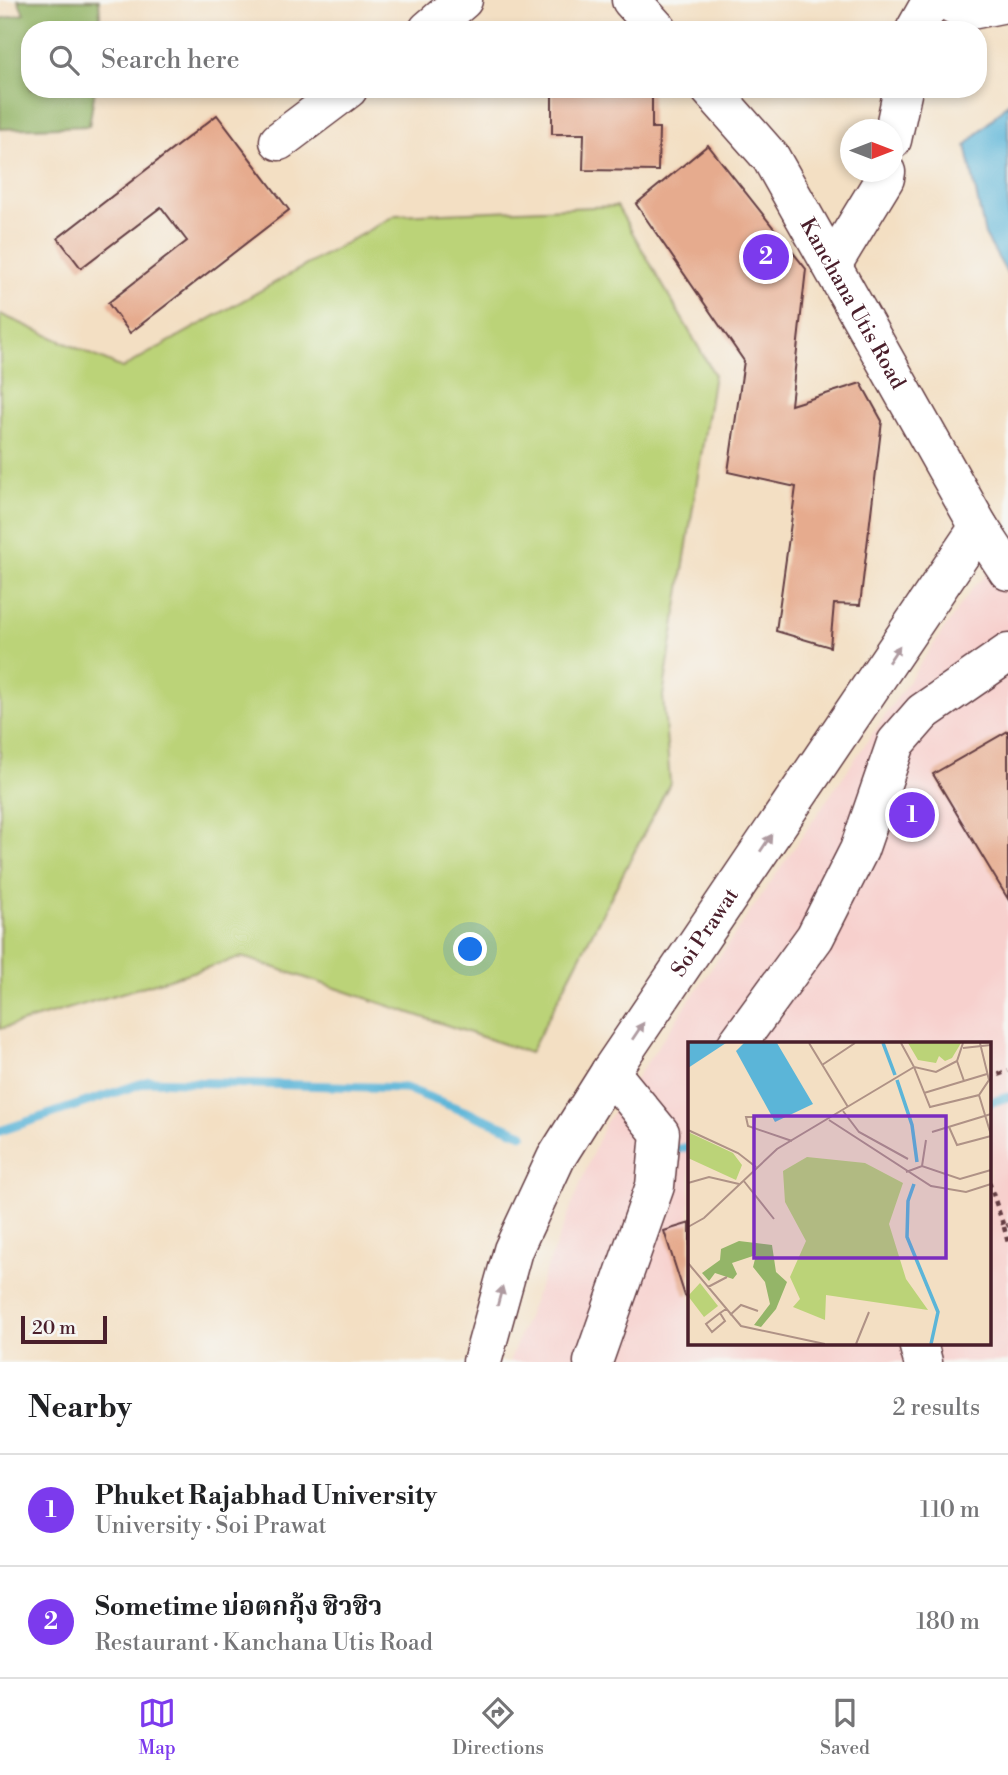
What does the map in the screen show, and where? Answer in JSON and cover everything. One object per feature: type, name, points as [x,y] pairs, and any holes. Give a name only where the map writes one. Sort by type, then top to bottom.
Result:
[{"type":"street","points":[[438,21],[463,0]]},
{"type":"street","points":[[920,21],[932,0]]},
{"type":"street","points":[[945,0],[966,11],[1001,4],[1003,0]]},
{"type":"street","points":[[279,141],[336,98]]},
{"type":"street","name":"Kanchana Utis Road","points":[[718,98],[771,158],[979,527],[1008,571]]},
{"type":"street","points":[[897,119],[901,98]]},
{"type":"street","points":[[832,265],[883,182]]},
{"type":"street","name":"Soi Prawat","points":[[482,1362],[513,1250],[556,1158],[610,1072],[979,527]]},
{"type":"street","points":[[738,1042],[815,937],[859,850],[896,743],[923,712],[1008,653]]},
{"type":"street","points":[[593,1362],[672,1182],[660,1133],[610,1072]]},
{"type":"street","points":[[918,1344],[923,1362]]},
{"type":"path","points":[[990,1078],[1008,1071]]},
{"type":"path","points":[[990,1190],[1006,1226],[1008,1242]]},
{"type":"shaded area","points":[[1008,554],[1008,1362],[509,1362],[604,1125],[973,587]]},
{"type":"green space","points":[[18,0],[99,0],[100,21],[21,21],[21,98],[94,98],[89,126],[0,129],[0,19],[24,14]]},
{"type":"green space","points":[[617,206],[714,374],[663,696],[670,783],[530,1053],[243,957],[0,1029],[0,314],[122,368],[396,215]]},
{"type":"water","points":[[1008,103],[1008,275],[985,235],[966,145]]},
{"type":"building","points":[[552,98],[652,98],[652,128],[659,128],[658,171],[583,170],[584,134],[552,134]]},
{"type":"building","points":[[217,115],[289,210],[130,333],[108,303],[187,241],[161,207],[81,268],[58,238]]},
{"type":"building","points":[[708,145],[806,269],[791,405],[861,383],[882,421],[860,605],[834,604],[830,647],[776,631],[796,487],[728,472],[744,361],[636,204]]},
{"type":"building","points":[[1008,731],[1008,899],[933,774]]},
{"type":"building","points":[[688,1224],[688,1295],[685,1296],[664,1231]]},
{"type":"waterway","points":[[0,1131],[149,1081],[405,1088],[523,1134]]},
{"type":"waterway","points":[[990,1103],[1008,1097]]},
{"type":"waterway","points":[[677,1149],[688,1147]]},
{"type":"place","name":"Sometime บ่อตกกุ้ง ชิวชิว","points":[[766,257]]},
{"type":"place","name":"Phuket Rajabhad University","points":[[912,815]]}]
